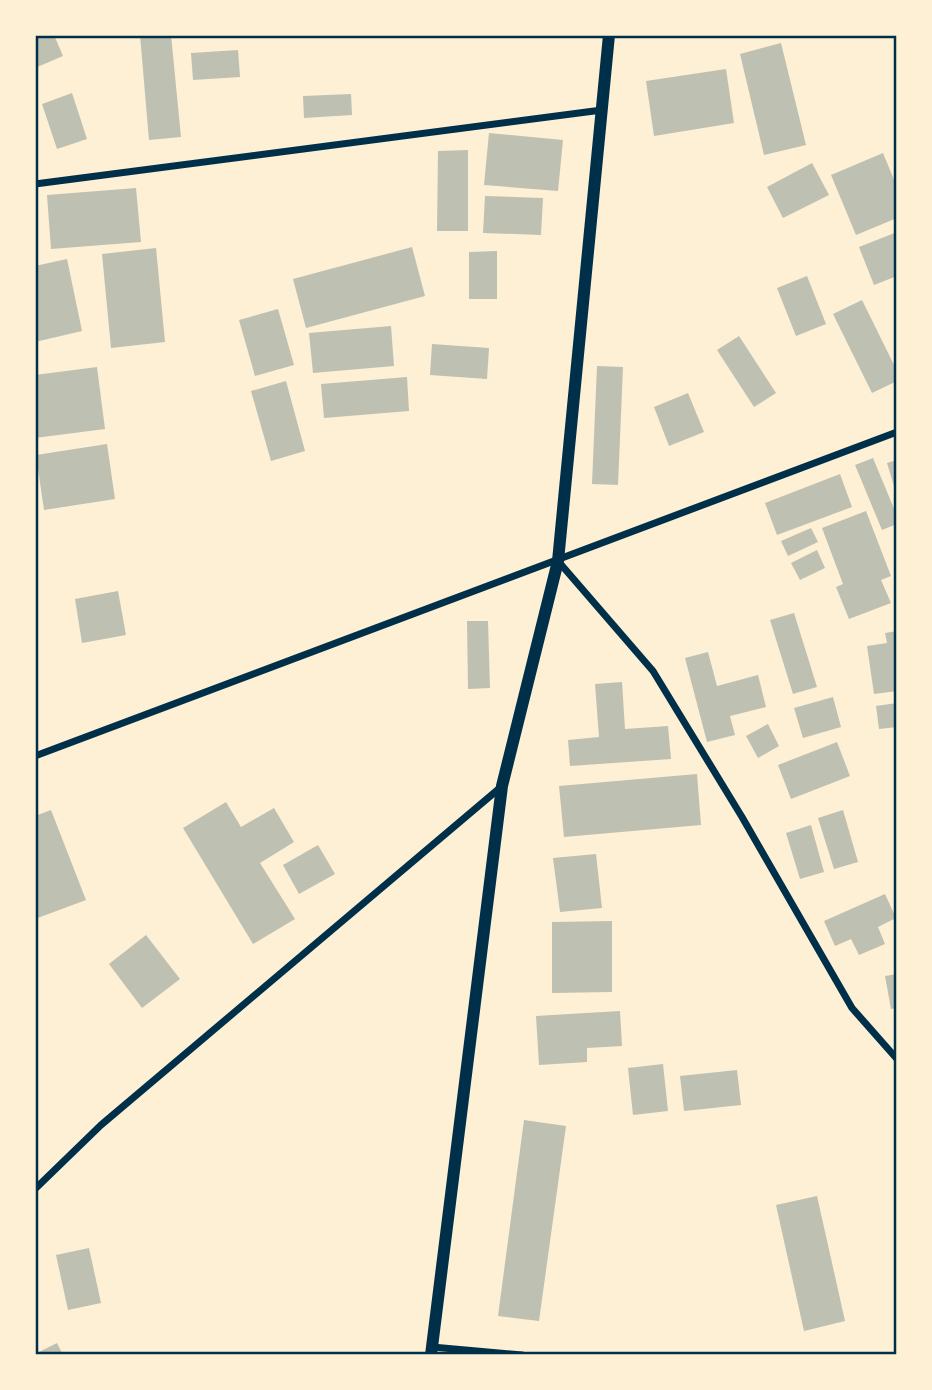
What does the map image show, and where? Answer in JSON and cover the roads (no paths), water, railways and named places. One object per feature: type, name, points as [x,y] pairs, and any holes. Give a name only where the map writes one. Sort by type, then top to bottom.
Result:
[{"type":"street","points":[[522,1355],[432,1351],[502,786],[558,561],[609,35]]},
{"type":"street","points":[[35,184],[603,110]]},
{"type":"street","points":[[35,756],[897,432]]},
{"type":"street","points":[[558,561],[653,671],[742,817],[852,1008],[897,1059]]},
{"type":"street","points":[[35,1189],[101,1125],[502,786]]}]
